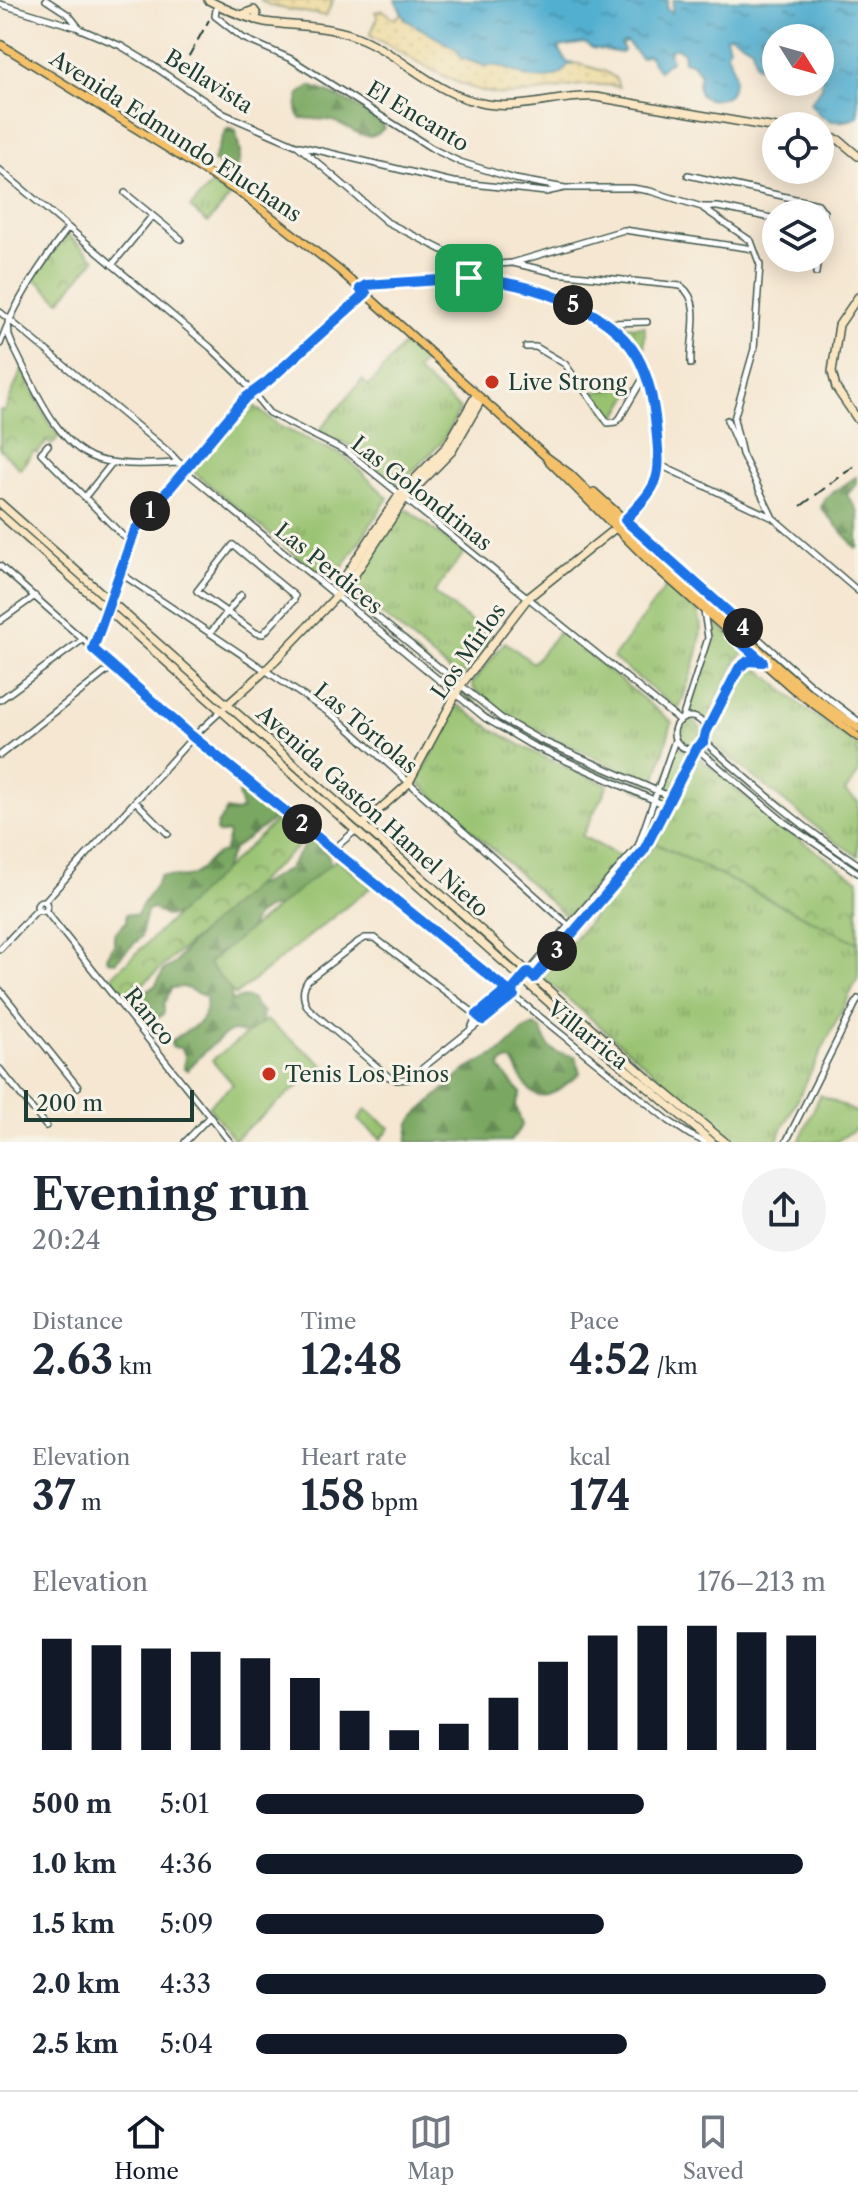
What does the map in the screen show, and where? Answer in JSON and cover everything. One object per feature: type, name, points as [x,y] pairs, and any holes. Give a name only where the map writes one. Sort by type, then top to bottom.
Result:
[{"type":"main road","points":[[208,0],[255,20],[355,36],[372,43],[432,83],[478,102],[508,106],[596,97],[762,126]]},
{"type":"main road","name":"Avenida Edmundo Eluchans","points":[[0,44],[246,197],[292,231],[576,480],[704,610],[739,631],[763,662],[808,701],[858,737]]},
{"type":"main road","points":[[834,141],[844,143],[858,156]]},
{"type":"main road","points":[[108,604],[130,540],[182,466],[251,393],[268,381],[363,291]]},
{"type":"main road","points":[[858,297],[839,325],[832,372],[836,388],[858,420]]},
{"type":"main road","points":[[225,708],[350,582],[402,497],[447,446],[479,397]]},
{"type":"main road","name":"Avenida Edmundo Eluchans","points":[[544,455],[550,464],[739,631],[858,728]]},
{"type":"main road","name":"Avenida Gastón Hamel Nieto","points":[[0,503],[108,604],[712,1142]]},
{"type":"main road","name":"Avenida Gastón Hamel Nieto","points":[[0,514],[108,604]]},
{"type":"main road","name":"Los Mirlos","points":[[359,827],[408,784],[459,689],[528,598],[620,524]]},
{"type":"main road","points":[[835,705],[847,730]]},
{"type":"main road","name":"Avenida Gastón Hamel Nieto","points":[[529,978],[725,1142]]},
{"type":"street","name":"Bellavista","points":[[46,0],[69,15],[80,29],[121,46],[224,114],[298,146],[387,222],[474,266]]},
{"type":"street","points":[[0,4],[80,29]]},
{"type":"street","name":"El Encanto","points":[[217,4],[215,16],[238,35],[291,59],[433,149],[486,171],[565,188],[632,188],[702,207],[718,207],[762,216]]},
{"type":"street","points":[[298,146],[478,186],[546,192],[565,188]]},
{"type":"street","name":"Las Golondrinas","points":[[0,170],[215,351],[273,416],[345,450],[681,720]]},
{"type":"street","points":[[688,175],[800,200]]},
{"type":"street","points":[[125,193],[181,239]]},
{"type":"street","points":[[702,207],[747,236],[760,265],[754,349],[735,414],[742,454]]},
{"type":"street","points":[[112,265],[152,216]]},
{"type":"street","points":[[0,344],[8,321],[32,280],[68,228]]},
{"type":"street","points":[[469,278],[474,266],[512,263],[624,230],[754,249]]},
{"type":"street","points":[[512,263],[556,273],[681,286],[688,291],[693,302],[691,364]]},
{"type":"street","points":[[363,291],[373,283],[469,278],[536,291],[565,301],[607,323],[631,347],[645,374],[654,404],[660,465],[651,491],[620,524]]},
{"type":"street","name":"Las Perdices","points":[[0,312],[182,466],[459,689],[525,732],[671,797]]},
{"type":"street","points":[[8,321],[9,336],[54,424],[89,455],[112,462],[182,466]]},
{"type":"street","points":[[607,323],[647,322]]},
{"type":"street","points":[[526,347],[536,347],[565,364],[608,423],[620,418],[645,374]]},
{"type":"street","points":[[727,420],[773,518]]},
{"type":"street","points":[[48,445],[41,453],[130,540]]},
{"type":"street","points":[[85,497],[112,462]]},
{"type":"street","points":[[660,465],[773,518],[858,591]]},
{"type":"street","points":[[233,545],[295,596],[261,635],[225,612],[197,591],[233,545]]},
{"type":"street","name":"Villarrica","points":[[0,566],[193,737],[669,1121],[705,1142]]},
{"type":"street","name":"Las Tórtolas","points":[[119,572],[338,719],[575,931]]},
{"type":"street","name":"Las Perdices","points":[[333,581],[339,591]]},
{"type":"street","points":[[211,632],[241,595]]},
{"type":"street","points":[[0,621],[35,596]]},
{"type":"street","points":[[93,649],[108,604]]},
{"type":"street","points":[[529,978],[568,925],[638,846],[675,740],[674,729],[681,720],[707,643],[708,625],[704,610]]},
{"type":"street","points":[[739,631],[858,721]]},
{"type":"street","points":[[0,700],[82,640]]},
{"type":"street","points":[[470,1030],[477,1015],[529,978],[575,931],[640,856],[696,748],[704,741],[739,668],[748,661],[763,662]]},
{"type":"street","points":[[0,755],[113,667]]},
{"type":"street","name":"Las Perdices","points":[[459,689],[485,718],[517,738],[667,806]]},
{"type":"street","points":[[0,949],[42,910],[47,904],[45,901],[135,801],[193,737],[225,708]]},
{"type":"street","points":[[681,720],[697,719],[706,732]]},
{"type":"street","points":[[675,740],[684,748],[696,748],[784,822],[858,873]]},
{"type":"street","points":[[704,741],[770,799],[858,864]]},
{"type":"street","points":[[135,801],[168,834]]},
{"type":"street","name":"Los Mirlos","points":[[334,849],[359,827]]},
{"type":"street","name":"Ranco","points":[[42,910],[230,1142]]},
{"type":"street","points":[[483,1020],[384,943],[373,938],[358,942],[304,986],[303,996],[308,1008],[389,1077],[397,1080],[409,1079],[483,1020],[510,992]]},
{"type":"street","points":[[0,990],[78,1087]]},
{"type":"street","points":[[786,1142],[858,999]]},
{"type":"street","points":[[0,1069],[46,1126]]},
{"type":"street","points":[[185,1142],[210,1116]]},
{"type":"green space","points":[[310,86],[361,109],[384,128],[377,134],[365,136],[332,121],[300,118],[297,110],[299,94]]},
{"type":"green space","points":[[230,128],[236,131],[240,153],[237,173],[233,176],[213,161],[225,131]]},
{"type":"green space","points":[[211,184],[230,197],[208,223],[190,208]]},
{"type":"green space","points":[[67,234],[95,259],[60,301],[34,278]]},
{"type":"green space","points":[[645,326],[644,353],[640,353],[619,327]]},
{"type":"green space","points":[[407,340],[427,359],[416,371],[460,409],[442,442],[397,487],[354,447],[318,432],[362,380],[369,386]]},
{"type":"green space","points":[[22,369],[51,427],[59,436],[52,445],[48,441],[37,453],[34,451],[20,469],[0,449],[0,410],[4,412]]},
{"type":"green space","points":[[622,386],[631,393],[618,415],[609,416],[593,393]]},
{"type":"green space","points":[[248,401],[279,426],[346,457],[388,498],[335,579],[331,576],[326,580],[190,469]]},
{"type":"green space","points":[[856,477],[856,484],[847,495],[858,512],[858,548],[821,508],[824,499]]},
{"type":"green space","points":[[408,510],[464,553],[434,593],[491,637],[460,679],[350,588],[402,511]]},
{"type":"green space","points":[[667,585],[696,610],[701,631],[692,671],[680,707],[676,708],[613,658]]},
{"type":"green space","points":[[348,596],[455,687],[345,598]]},
{"type":"green space","points":[[713,621],[747,650],[738,658],[707,720],[689,714],[713,636]]},
{"type":"green space","points":[[560,631],[672,722],[655,782],[651,784],[511,718],[473,688],[472,683],[505,642],[533,663]]},
{"type":"green space","points":[[757,667],[804,708],[858,746],[858,774],[845,792],[858,802],[858,856],[831,839],[712,743],[710,736],[713,727],[744,669]]},
{"type":"green space","points":[[463,692],[484,709],[530,737],[653,796],[577,764],[528,739],[482,710]]},
{"type":"green space","points":[[457,706],[531,751],[608,785],[582,836],[621,857],[569,915],[566,916],[418,782]]},
{"type":"green space","points":[[689,721],[700,728],[701,733],[694,744],[689,745],[678,738],[677,733],[684,722]]},
{"type":"green space","points":[[705,746],[796,824],[858,867],[858,870],[794,826],[713,758],[703,748]]},
{"type":"green space","points":[[676,747],[691,752],[671,792],[662,789]]},
{"type":"green space","points":[[697,758],[776,823],[858,880],[858,943],[655,843]]},
{"type":"green space","points":[[247,784],[271,806],[275,815],[273,820],[234,848],[222,872],[178,915],[165,916],[153,908],[147,910],[141,937],[115,962],[108,961],[114,934],[126,922],[126,914],[137,915],[160,876],[192,875],[214,856],[224,852],[229,835],[227,832],[219,834],[217,825],[227,810],[237,812],[242,809],[238,794]]},
{"type":"green space","points":[[283,814],[310,836],[126,999],[110,978]]},
{"type":"green space","points":[[309,839],[324,850],[330,867],[279,906],[266,909],[256,916],[246,936],[217,954],[213,961],[231,988],[231,1001],[243,997],[252,999],[263,1012],[261,1024],[247,1034],[229,1032],[188,1070],[184,1069],[185,1055],[181,1048],[172,1047],[171,1042],[200,1021],[206,1007],[206,997],[184,987],[171,988],[164,1004],[164,1013],[158,1018],[138,1007],[138,994],[155,986],[164,970],[175,963],[245,889],[288,869]]},
{"type":"green space","points":[[655,843],[858,943],[858,978],[776,1142],[736,1142],[542,977]]},
{"type":"green space","points":[[337,859],[371,887],[235,995],[208,963]]},
{"type":"green space","name":"Tenis Los Pinos","points":[[266,1020],[324,1065],[234,1139],[208,1106],[233,1084],[212,1060]]},
{"type":"green space","points":[[534,1025],[541,1029],[552,1049],[575,1056],[580,1073],[554,1092],[539,1096],[527,1087],[513,1062],[509,1060],[501,1064],[500,1069],[521,1093],[516,1104],[522,1125],[511,1141],[407,1142],[410,1123],[415,1116],[467,1069],[502,1051],[525,1029]]},
{"type":"green space","points":[[820,1095],[858,1113],[858,1127],[836,1142],[799,1142]]},
{"type":"green space","points":[[366,1109],[390,1128],[381,1139],[358,1120]]},
{"type":"sand","points":[[261,0],[333,0],[326,16],[270,6]]},
{"type":"sand","points":[[383,10],[395,19],[403,12],[406,20],[456,49],[461,58],[485,66],[499,66],[530,78],[574,63],[606,72],[615,78],[619,87],[578,86],[510,95],[475,89],[438,73],[370,35],[378,17],[375,12]]},
{"type":"water","points":[[395,0],[668,0],[666,8],[672,13],[673,0],[858,0],[858,117],[836,122],[834,112],[817,112],[810,103],[815,96],[834,96],[834,24],[762,24],[762,66],[756,65],[752,48],[730,35],[726,37],[734,83],[729,94],[709,99],[699,91],[700,72],[691,63],[683,61],[684,54],[678,48],[669,50],[671,61],[659,71],[648,55],[641,58],[627,42],[621,44],[624,50],[621,53],[592,48],[586,43],[558,47],[567,62],[574,63],[561,74],[545,79],[531,78],[499,66],[485,66],[461,58],[456,49],[406,20]]},
{"type":"railway","points":[[180,72],[209,20]]},
{"type":"railway","points":[[801,506],[857,464]]},
{"type":"place","name":"Live Strong","points":[[492,382]]},
{"type":"place","name":"Tenis Los Pinos","points":[[269,1074]]},
{"type":"route","points":[[469,278],[522,287],[565,301],[607,323],[631,347],[643,368],[654,404],[660,465],[651,491],[625,520],[745,627],[731,634],[763,662],[748,661],[739,668],[704,741],[696,748],[640,856],[534,978],[528,972],[510,993],[514,995],[483,1020],[477,1015],[507,990],[193,737],[93,649],[135,530],[245,398],[366,293],[360,289],[366,285],[469,278]]}]
